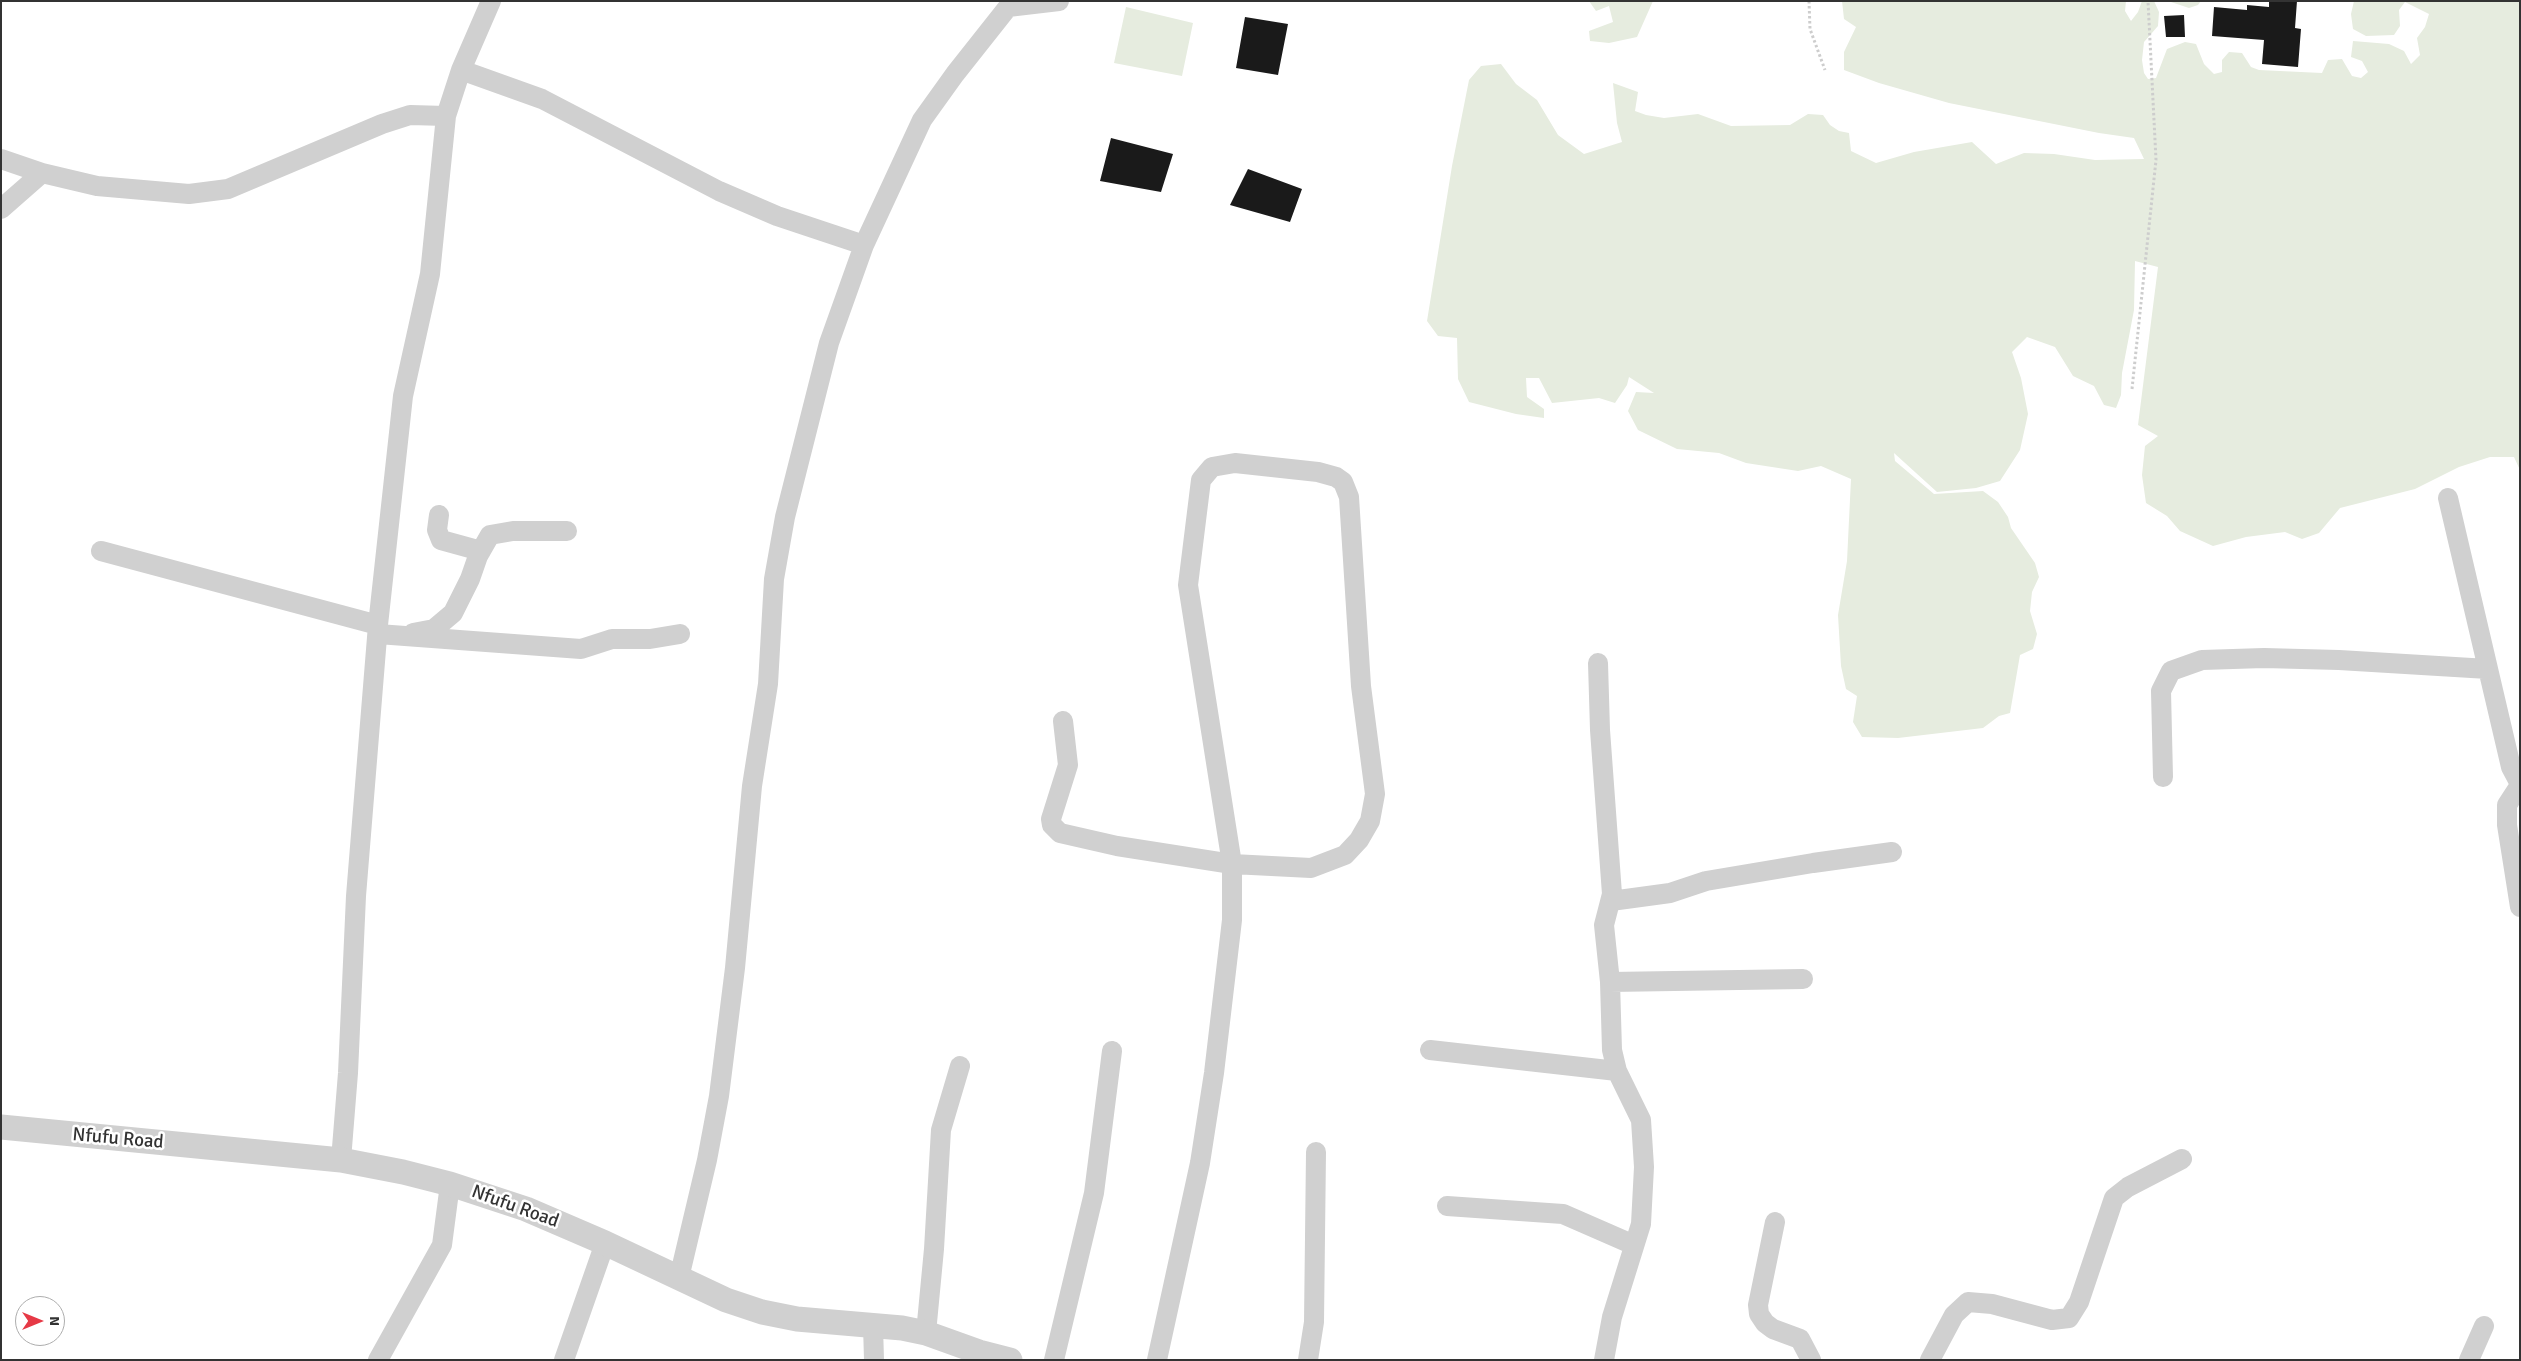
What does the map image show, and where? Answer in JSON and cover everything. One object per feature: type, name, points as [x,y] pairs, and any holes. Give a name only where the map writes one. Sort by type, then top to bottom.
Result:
[{"type":"street","points":[[341,1160],[348,1073],[356,896],[378,630],[403,396],[430,274],[446,116],[461,70],[491,1]]},
{"type":"street","points":[[679,1278],[707,1160],[736,968],[752,786],[768,684],[771,609],[778,552],[829,343],[864,245],[922,120],[1008,7],[1059,1]]},
{"type":"street","points":[[461,70],[542,99],[718,192],[777,216],[864,245]]},
{"type":"street","points":[[1,158],[42,173],[97,186],[189,194],[228,189],[391,121],[410,115],[446,116]]},
{"type":"street","points":[[1,209],[42,173]]},
{"type":"street","points":[[1063,721],[1068,765],[1051,812],[1052,825],[1060,833],[1117,846],[1232,864],[1285,868],[1318,867],[1345,855],[1358,840],[1370,820],[1375,794],[1375,779],[1361,686],[1348,497],[1343,482],[1328,474],[1235,463],[1212,467],[1201,480],[1188,585],[1232,864],[1232,920],[1214,1073],[1200,1162],[1157,1360]]},
{"type":"street","points":[[2448,498],[2512,767],[2520,784],[2507,805],[2507,825],[2520,906]]},
{"type":"street","points":[[439,515],[436,530],[441,540],[481,551]]},
{"type":"street","points":[[399,635],[434,629],[453,613],[490,535],[513,531],[567,531]]},
{"type":"street","points":[[101,551],[399,635],[581,649],[612,638],[650,639],[680,634]]},
{"type":"street","points":[[2163,777],[2161,691],[2171,671],[2202,660],[2264,658],[2339,660],[2488,669]]},
{"type":"street","points":[[1598,662],[1610,901],[1604,924],[1610,982],[1612,1050],[1617,1071],[1636,1107],[1643,1131],[1643,1206],[1634,1245],[1612,1317],[1604,1360]]},
{"type":"street","points":[[1610,901],[1670,892],[1706,881],[1892,852]]},
{"type":"street","points":[[1610,982],[1803,979]]},
{"type":"street","points":[[1430,1050],[1617,1071]]},
{"type":"street","points":[[1054,1360],[1094,1193],[1112,1051]]},
{"type":"street","points":[[926,1333],[934,1249],[941,1130],[960,1066]]},
{"type":"street","name":"Nfufu Road","points":[[1,1127],[341,1160],[450,1184],[526,1210],[606,1242],[726,1300],[762,1312],[797,1319],[873,1325],[926,1333],[972,1350],[1010,1360]]},
{"type":"street","points":[[1308,1360],[1314,1322],[1316,1152]]},
{"type":"street","points":[[1930,1360],[1954,1315],[1968,1302],[1992,1304],[2052,1320],[2070,1318],[2080,1302],[2114,1198],[2128,1186],[2182,1159]]},
{"type":"street","points":[[378,1360],[442,1245],[450,1184]]},
{"type":"street","points":[[1447,1206],[1563,1214],[1634,1245]]},
{"type":"street","points":[[1775,1222],[1758,1305],[1760,1314],[1765,1323],[1773,1329],[1800,1339],[1812,1360]]},
{"type":"street","points":[[564,1360],[606,1242]]},
{"type":"street","points":[[873,1325],[874,1360]]},
{"type":"street","points":[[2469,1360],[2484,1326]]},
{"type":"path","points":[[1809,1],[1810,29],[1826,70]]},
{"type":"path","points":[[2132,389],[2156,160],[2148,1]]},
{"type":"shaded area","points":[[1589,1],[1653,1],[1637,37],[1609,43],[1590,41],[1589,31],[1613,22],[1609,6],[1596,11]]},
{"type":"shaded area","points":[[1842,1],[2126,1],[2125,11],[2131,21],[2138,12],[2142,1],[2154,1],[2159,12],[2158,26],[2144,42],[2142,60],[2144,73],[2148,79],[2156,78],[2167,49],[2185,42],[2196,44],[2204,64],[2214,74],[2222,72],[2222,60],[2229,52],[2242,53],[2251,67],[2259,70],[2322,73],[2328,60],[2342,59],[2352,76],[2361,78],[2368,72],[2362,61],[2351,57],[2353,41],[2389,44],[2404,51],[2411,64],[2420,55],[2417,38],[2425,27],[2429,14],[2405,2],[2399,10],[2400,26],[2394,35],[2366,36],[2353,29],[2351,14],[2354,1],[2520,1],[2520,470],[2514,457],[2490,457],[2459,467],[2415,489],[2340,508],[2319,533],[2302,539],[2285,532],[2246,537],[2213,546],[2180,531],[2167,516],[2146,503],[2142,475],[2145,446],[2158,436],[2138,425],[2158,267],[2135,261],[2134,310],[2122,373],[2121,395],[2116,408],[2104,405],[2094,386],[2073,376],[2055,347],[2027,337],[2012,352],[2021,378],[2028,414],[2020,450],[2000,481],[1976,488],[1937,492],[1894,453],[1895,461],[1934,494],[1983,491],[1998,502],[2008,517],[2011,528],[2035,563],[2039,577],[2032,592],[2030,611],[2037,634],[2033,649],[2020,655],[2010,713],[1999,716],[1983,728],[1898,738],[1862,737],[1853,722],[1857,696],[1846,689],[1841,666],[1838,615],[1847,561],[1851,479],[1821,466],[1798,471],[1746,463],[1719,453],[1677,449],[1638,430],[1628,411],[1636,392],[1654,393],[1629,377],[1627,385],[1615,403],[1599,398],[1552,403],[1539,378],[1526,378],[1527,397],[1544,409],[1544,418],[1516,414],[1469,402],[1458,379],[1457,338],[1438,336],[1427,321],[1452,166],[1469,80],[1481,66],[1501,64],[1516,84],[1537,100],[1558,135],[1584,154],[1622,142],[1617,123],[1613,83],[1638,92],[1635,111],[1664,118],[1698,114],[1731,126],[1790,125],[1808,114],[1823,115],[1830,125],[1839,131],[1849,133],[1851,151],[1876,163],[1914,152],[1972,142],[1996,164],[2024,153],[2054,154],[2095,160],[2144,159],[2134,138],[2099,133],[1949,103],[1879,83],[1844,70],[1844,52],[1856,27],[1844,19]]},
{"type":"shaded area","points":[[2168,1],[2201,1],[2198,5],[2189,8]]},
{"type":"shaded area","points":[[1126,7],[1193,23],[1182,76],[1114,63]]},
{"type":"building","points":[[2269,1],[2297,1],[2295,28],[2301,29],[2298,67],[2262,64],[2264,40],[2212,36],[2214,7],[2247,10],[2247,5],[2269,7]]},
{"type":"building","points":[[2184,15],[2185,37],[2166,37],[2164,16]]},
{"type":"building","points":[[1245,17],[1288,24],[1278,75],[1236,68]]},
{"type":"building","points":[[1111,138],[1173,154],[1161,192],[1100,181]]},
{"type":"building","points":[[1248,169],[1302,189],[1290,222],[1230,205]]}]
